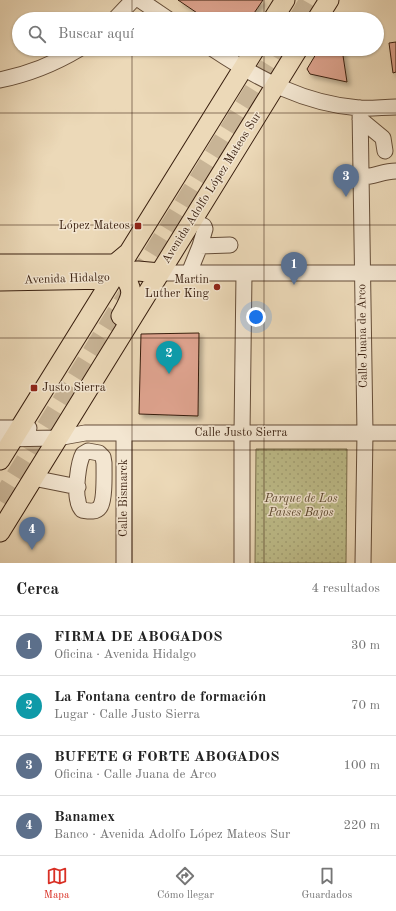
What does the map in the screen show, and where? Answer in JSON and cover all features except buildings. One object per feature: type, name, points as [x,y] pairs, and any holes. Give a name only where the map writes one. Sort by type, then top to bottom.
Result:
[{"type":"main road","points":[[277,12],[285,0]]},
{"type":"main road","points":[[321,12],[329,0]]},
{"type":"main road","points":[[0,460],[8,434],[117,277],[129,252],[251,56]]},
{"type":"main road","name":"Avenida Adolfo López Mateos Sur","points":[[0,532],[294,56]]},
{"type":"main road","name":"Avenida Hidalgo","points":[[0,264],[111,264],[116,263],[129,252]]},
{"type":"main road","name":"Avenida Hidalgo","points":[[0,281],[117,277],[138,271],[160,273]]},
{"type":"main road","points":[[97,374],[103,345],[130,298],[131,288],[128,281],[117,277]]},
{"type":"street","points":[[122,12],[133,0]]},
{"type":"street","points":[[140,0],[158,12]]},
{"type":"street","points":[[0,80],[22,75],[45,67],[66,56]]},
{"type":"street","points":[[224,56],[275,86],[303,97],[332,104],[360,114],[383,138],[385,151]]},
{"type":"street","points":[[360,114],[396,107]]},
{"type":"street","name":"Calle Juana de Arco","points":[[360,114],[365,433],[363,563]]},
{"type":"street","points":[[361,177],[372,177],[380,172],[396,170]]},
{"type":"street","points":[[189,273],[205,229],[204,226],[192,221]]},
{"type":"street","points":[[200,246],[230,245]]},
{"type":"street","name":"Avenida Hidalgo","points":[[160,273],[396,273]]},
{"type":"street","points":[[242,563],[244,274]]},
{"type":"street","points":[[91,433],[95,451]]},
{"type":"street","name":"Calle Bismarck","points":[[124,433],[124,563]]},
{"type":"street","name":"Calle Justo Sierra","points":[[8,434],[396,433]]},
{"type":"street","points":[[88,451],[95,451],[99,453],[103,457],[104,463],[102,501],[100,507],[96,510],[82,510],[78,504],[78,487],[79,463],[83,454],[88,451]]},
{"type":"street","points":[[33,478],[78,487]]},
{"type":"green space","name":"Parque de Los Países Bajos","points":[[256,449],[347,449],[346,563],[255,563]]},
{"type":"tunnel","points":[[302,12],[309,0]]},
{"type":"tunnel","points":[[0,501],[275,56]]},
{"type":"place","name":"BUFETE G FORTE ABOGADOS","points":[[346,197]]},
{"type":"place","name":"López Mateos","points":[[138,226]]},
{"type":"place","name":"FIRMA DE ABOGADOS","points":[[294,285]]},
{"type":"place","name":"Martin Luther King","points":[[217,287]]},
{"type":"place","name":"La Fontana centro de formación","points":[[169,374]]},
{"type":"place","name":"Justo Sierra","points":[[34,388]]},
{"type":"place","name":"Banamex","points":[[32,550]]}]
